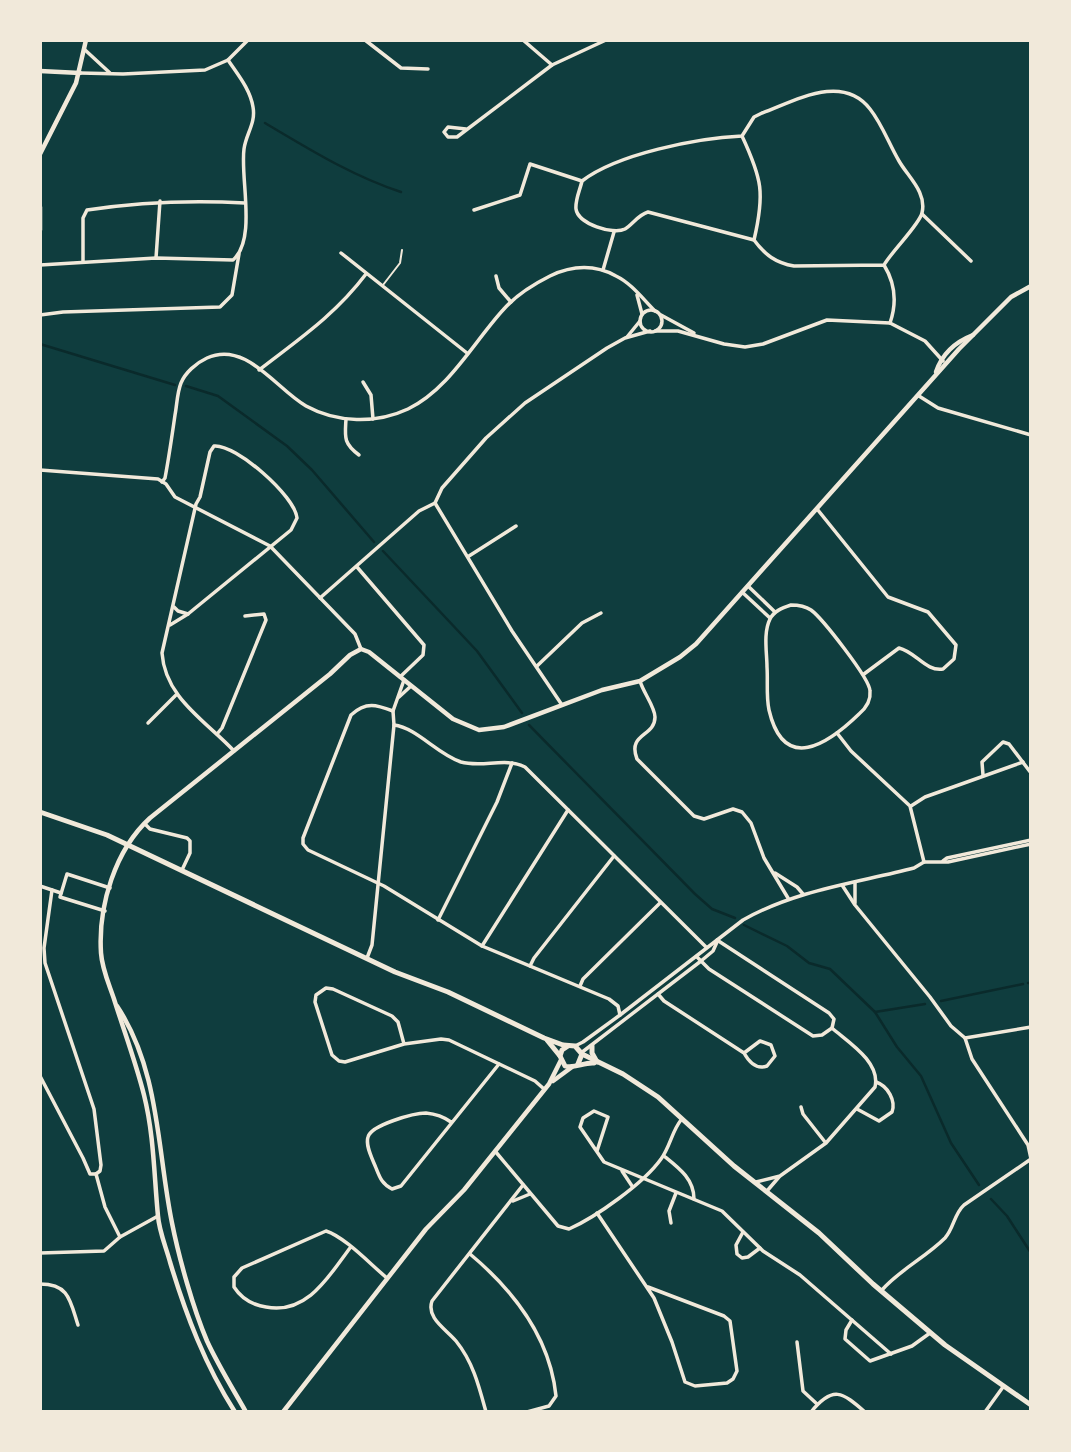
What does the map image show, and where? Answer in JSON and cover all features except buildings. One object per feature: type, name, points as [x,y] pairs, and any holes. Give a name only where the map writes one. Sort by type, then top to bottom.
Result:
[{"type":"main road","points":[[40,812],[89,828],[395,972],[475,1004],[544,1038],[571,1046],[643,1087],[819,1233],[930,1333],[1031,1405]]},
{"type":"main road","points":[[544,1038],[565,1066],[599,1063]]},
{"type":"main road","points":[[560,1058],[562,1050],[571,1046]]},
{"type":"main road","points":[[592,1046],[592,1053],[599,1063]]},
{"type":"main road","points":[[575,1066],[582,1053]]},
{"type":"street","points":[[40,154],[80,73],[86,40]]},
{"type":"street","points":[[40,71],[112,74],[205,70],[228,60],[248,40]]},
{"type":"street","points":[[365,40],[401,68],[428,69]]},
{"type":"street","points":[[523,40],[552,65]]},
{"type":"street","points":[[466,130],[448,127],[444,132],[445,136],[452,139],[466,130],[552,65],[606,40]]},
{"type":"street","points":[[84,49],[112,74]]},
{"type":"street","points":[[40,315],[220,307],[232,295],[245,222],[244,148],[253,124],[254,112],[247,88],[228,60]]},
{"type":"street","points":[[474,210],[520,195],[530,164],[582,181],[618,161],[641,153],[741,136],[754,117],[762,113],[822,91],[841,91],[852,95],[870,109],[921,196],[922,214],[884,265]]},
{"type":"street","points":[[741,136],[761,183],[760,212],[754,240]]},
{"type":"street","points":[[582,181],[576,208],[579,216],[586,222],[614,232],[624,229],[641,214],[648,212],[754,240],[762,251],[782,264],[884,265]]},
{"type":"street","points":[[83,261],[83,218],[87,210],[159,201],[245,203]]},
{"type":"street","points":[[156,258],[159,201]]},
{"type":"street","points":[[40,207],[40,230]]},
{"type":"street","points":[[922,214],[971,261]]},
{"type":"street","points":[[603,270],[614,232]]},
{"type":"street","points":[[341,253],[467,353]]},
{"type":"street","points":[[40,265],[156,258],[233,260],[239,254]]},
{"type":"street","points":[[884,265],[890,274],[896,307],[890,323]]},
{"type":"street","points":[[162,482],[165,478],[179,387],[185,376],[198,363],[216,354],[242,357],[305,405],[330,416],[373,419],[392,415],[420,402],[441,385],[511,302],[535,284],[558,272],[575,268],[603,270],[619,277],[660,315],[702,337]]},
{"type":"street","points":[[259,370],[314,328],[366,274]]},
{"type":"street","points":[[496,276],[499,288],[511,302]]},
{"type":"street","points":[[40,470],[144,477],[162,482],[175,497],[270,546],[355,634],[361,649],[369,652],[453,719],[472,729],[490,730],[615,685],[640,681],[688,651],[919,396],[944,361],[1011,297],[1031,286]]},
{"type":"street","points":[[636,293],[643,328],[653,331],[661,326],[660,315]]},
{"type":"street","points":[[625,338],[648,311],[655,311]]},
{"type":"street","points":[[320,598],[419,511],[435,503],[442,488],[486,438],[525,403],[625,338],[653,331],[678,331],[734,346],[753,346],[827,320],[890,323],[925,341],[944,361]]},
{"type":"street","points":[[363,382],[371,395],[373,419]]},
{"type":"street","points":[[919,396],[931,406],[1031,435]]},
{"type":"street","points":[[346,419],[345,439],[348,447],[359,454]]},
{"type":"street","points":[[170,625],[188,614],[291,530],[295,523],[297,513],[262,471],[220,446],[214,446],[210,452],[170,625],[163,644],[163,661],[167,678],[176,695],[234,751]]},
{"type":"street","points":[[435,503],[512,631],[562,705]]},
{"type":"street","points":[[817,509],[888,597],[928,612],[956,645],[954,659],[943,669],[931,668],[910,652],[899,648],[864,674]]},
{"type":"street","points":[[469,556],[516,526]]},
{"type":"street","points":[[356,567],[424,645],[423,655],[402,678],[393,711],[394,725],[372,945],[366,958]]},
{"type":"street","points":[[748,586],[775,611]]},
{"type":"street","points":[[742,592],[770,618]]},
{"type":"street","points":[[798,605],[811,610],[864,674],[870,691],[868,704],[838,733],[803,749],[789,744],[776,728],[768,702],[767,632],[770,618],[775,611],[798,605]]},
{"type":"street","points":[[173,606],[188,614]]},
{"type":"street","points":[[537,666],[583,623],[601,612]]},
{"type":"street","points":[[217,734],[222,728],[266,620],[264,614],[245,616]]},
{"type":"street","points":[[235,1412],[194,1335],[158,1216],[149,1118],[139,1076],[103,966],[101,953],[105,911],[110,888],[127,845],[145,823],[350,655],[361,649]]},
{"type":"street","points":[[640,681],[655,716],[652,726],[636,741],[634,750],[637,759],[694,816],[704,818],[733,809],[742,812],[751,823],[764,858],[788,900]]},
{"type":"street","points":[[398,698],[412,685]]},
{"type":"street","points":[[148,723],[176,695]]},
{"type":"street","points":[[393,711],[368,705],[360,707],[351,715],[303,844],[308,850],[377,882],[482,946],[614,1002],[620,1015]]},
{"type":"street","points":[[394,725],[401,726],[434,749],[458,761],[488,765],[520,764],[531,771],[706,947]]},
{"type":"street","points":[[838,733],[851,751],[910,806],[924,862]]},
{"type":"street","points":[[983,775],[982,762],[1003,742],[1009,744],[1031,773]]},
{"type":"street","points":[[910,806],[925,797],[1023,762]]},
{"type":"street","points":[[438,920],[497,802],[512,763]]},
{"type":"street","points":[[482,946],[568,810]]},
{"type":"street","points":[[145,823],[150,829],[187,838],[190,842],[190,853],[181,872]]},
{"type":"street","points":[[571,1046],[620,1015],[743,920],[788,900],[803,894],[914,869],[924,862],[941,862],[947,858],[1031,842]]},
{"type":"street","points":[[530,966],[614,856]]},
{"type":"street","points":[[773,872],[803,894]]},
{"type":"street","points":[[105,911],[60,897],[61,892],[66,874],[110,888]]},
{"type":"street","points":[[855,882],[855,905]]},
{"type":"street","points":[[842,885],[951,1026],[965,1038],[972,1059],[1028,1145],[1031,1159],[964,1205],[946,1237],[892,1279],[881,1291]]},
{"type":"street","points":[[40,886],[61,892]]},
{"type":"street","points":[[52,890],[44,948],[45,963],[95,1112],[101,1165],[96,1174]]},
{"type":"street","points":[[580,986],[583,979],[660,903]]},
{"type":"street","points":[[582,1053],[713,951],[717,940]]},
{"type":"street","points":[[697,956],[709,969],[813,1035],[822,1035],[832,1028],[834,1019],[830,1013],[717,940]]},
{"type":"street","points":[[404,1044],[398,1022],[392,1016],[332,989],[326,988],[316,996],[315,1002],[332,1055],[339,1061],[345,1062],[404,1044],[449,1040],[535,1081],[544,1089]]},
{"type":"street","points":[[658,994],[664,1001],[744,1053],[751,1063],[762,1068],[771,1063],[775,1056],[771,1045],[760,1041],[744,1053]]},
{"type":"street","points":[[115,1004],[123,1015],[143,1063],[155,1104],[177,1247],[208,1341],[246,1412]]},
{"type":"street","points":[[965,1038],[1031,1027]]},
{"type":"street","points":[[768,1191],[780,1176],[826,1143],[857,1109],[876,1082],[876,1076],[866,1059],[832,1028]]},
{"type":"street","points":[[549,1084],[560,1058]]},
{"type":"street","points":[[451,1122],[435,1114],[413,1114],[375,1128],[369,1133],[367,1142],[381,1181],[392,1189],[401,1185],[499,1064]]},
{"type":"street","points":[[284,1412],[426,1229],[464,1190],[544,1089],[575,1066]]},
{"type":"street","points":[[40,1076],[88,1171],[96,1174]]},
{"type":"street","points":[[857,1109],[879,1121],[892,1112],[894,1105],[887,1088],[876,1082]]},
{"type":"street","points":[[801,1107],[803,1114],[826,1143]]},
{"type":"street","points":[[597,1151],[608,1117],[594,1111],[583,1118],[580,1127],[604,1161],[722,1211],[760,1248],[797,1273],[891,1354]]},
{"type":"street","points":[[495,1151],[558,1226],[564,1229],[572,1228],[642,1179],[664,1156],[682,1118]]},
{"type":"street","points":[[664,1156],[690,1180],[694,1188],[694,1199]]},
{"type":"street","points":[[620,1170],[632,1186]]},
{"type":"street","points":[[96,1174],[105,1207],[120,1237]]},
{"type":"street","points":[[755,1182],[780,1176]]},
{"type":"street","points":[[486,1412],[479,1384],[468,1359],[447,1330],[431,1314],[430,1308],[432,1301],[523,1185]]},
{"type":"street","points":[[671,1223],[668,1211],[676,1193]]},
{"type":"street","points":[[512,1202],[530,1194]]},
{"type":"street","points":[[40,1254],[104,1251],[120,1237],[163,1211],[170,1213]]},
{"type":"street","points":[[597,1213],[648,1287],[668,1330],[685,1382],[695,1386],[727,1383],[733,1379],[737,1371],[730,1321],[724,1316],[648,1287]]},
{"type":"street","points":[[350,1248],[314,1294],[298,1304],[265,1307],[246,1299],[234,1287],[234,1277],[242,1268],[321,1232],[331,1233],[350,1248],[387,1278]]},
{"type":"street","points":[[743,1232],[735,1250],[737,1254],[742,1258],[748,1257],[760,1248]]},
{"type":"street","points":[[470,1254],[517,1301],[544,1350],[556,1396],[549,1406],[527,1412]]},
{"type":"street","points":[[40,1284],[55,1284],[65,1291],[78,1325]]},
{"type":"street","points":[[852,1320],[846,1330],[845,1339],[870,1361],[918,1343],[930,1333]]},
{"type":"street","points":[[797,1342],[803,1391],[817,1404]]},
{"type":"street","points":[[985,1412],[1003,1387]]},
{"type":"street","points":[[811,1412],[825,1397],[839,1394],[865,1412]]},
{"type":"lane","points":[[382,286],[400,262],[402,250]]},
{"type":"waterway","points":[[265,123],[348,170],[401,192]]},
{"type":"waterway","points":[[40,344],[175,385]]},
{"type":"waterway","points":[[186,386],[218,396],[287,446],[312,470],[374,542]]},
{"type":"waterway","points":[[383,551],[477,651],[522,713]]},
{"type":"waterway","points":[[529,725],[695,894],[712,909],[735,918]]},
{"type":"waterway","points":[[744,925],[787,946],[809,963],[830,969],[875,1012],[897,1047],[921,1076],[951,1143],[979,1185]]},
{"type":"waterway","points":[[941,1001],[1023,984]]},
{"type":"waterway","points":[[875,1012],[925,1004]]},
{"type":"waterway","points":[[991,1199],[1007,1216],[1031,1253]]}]
